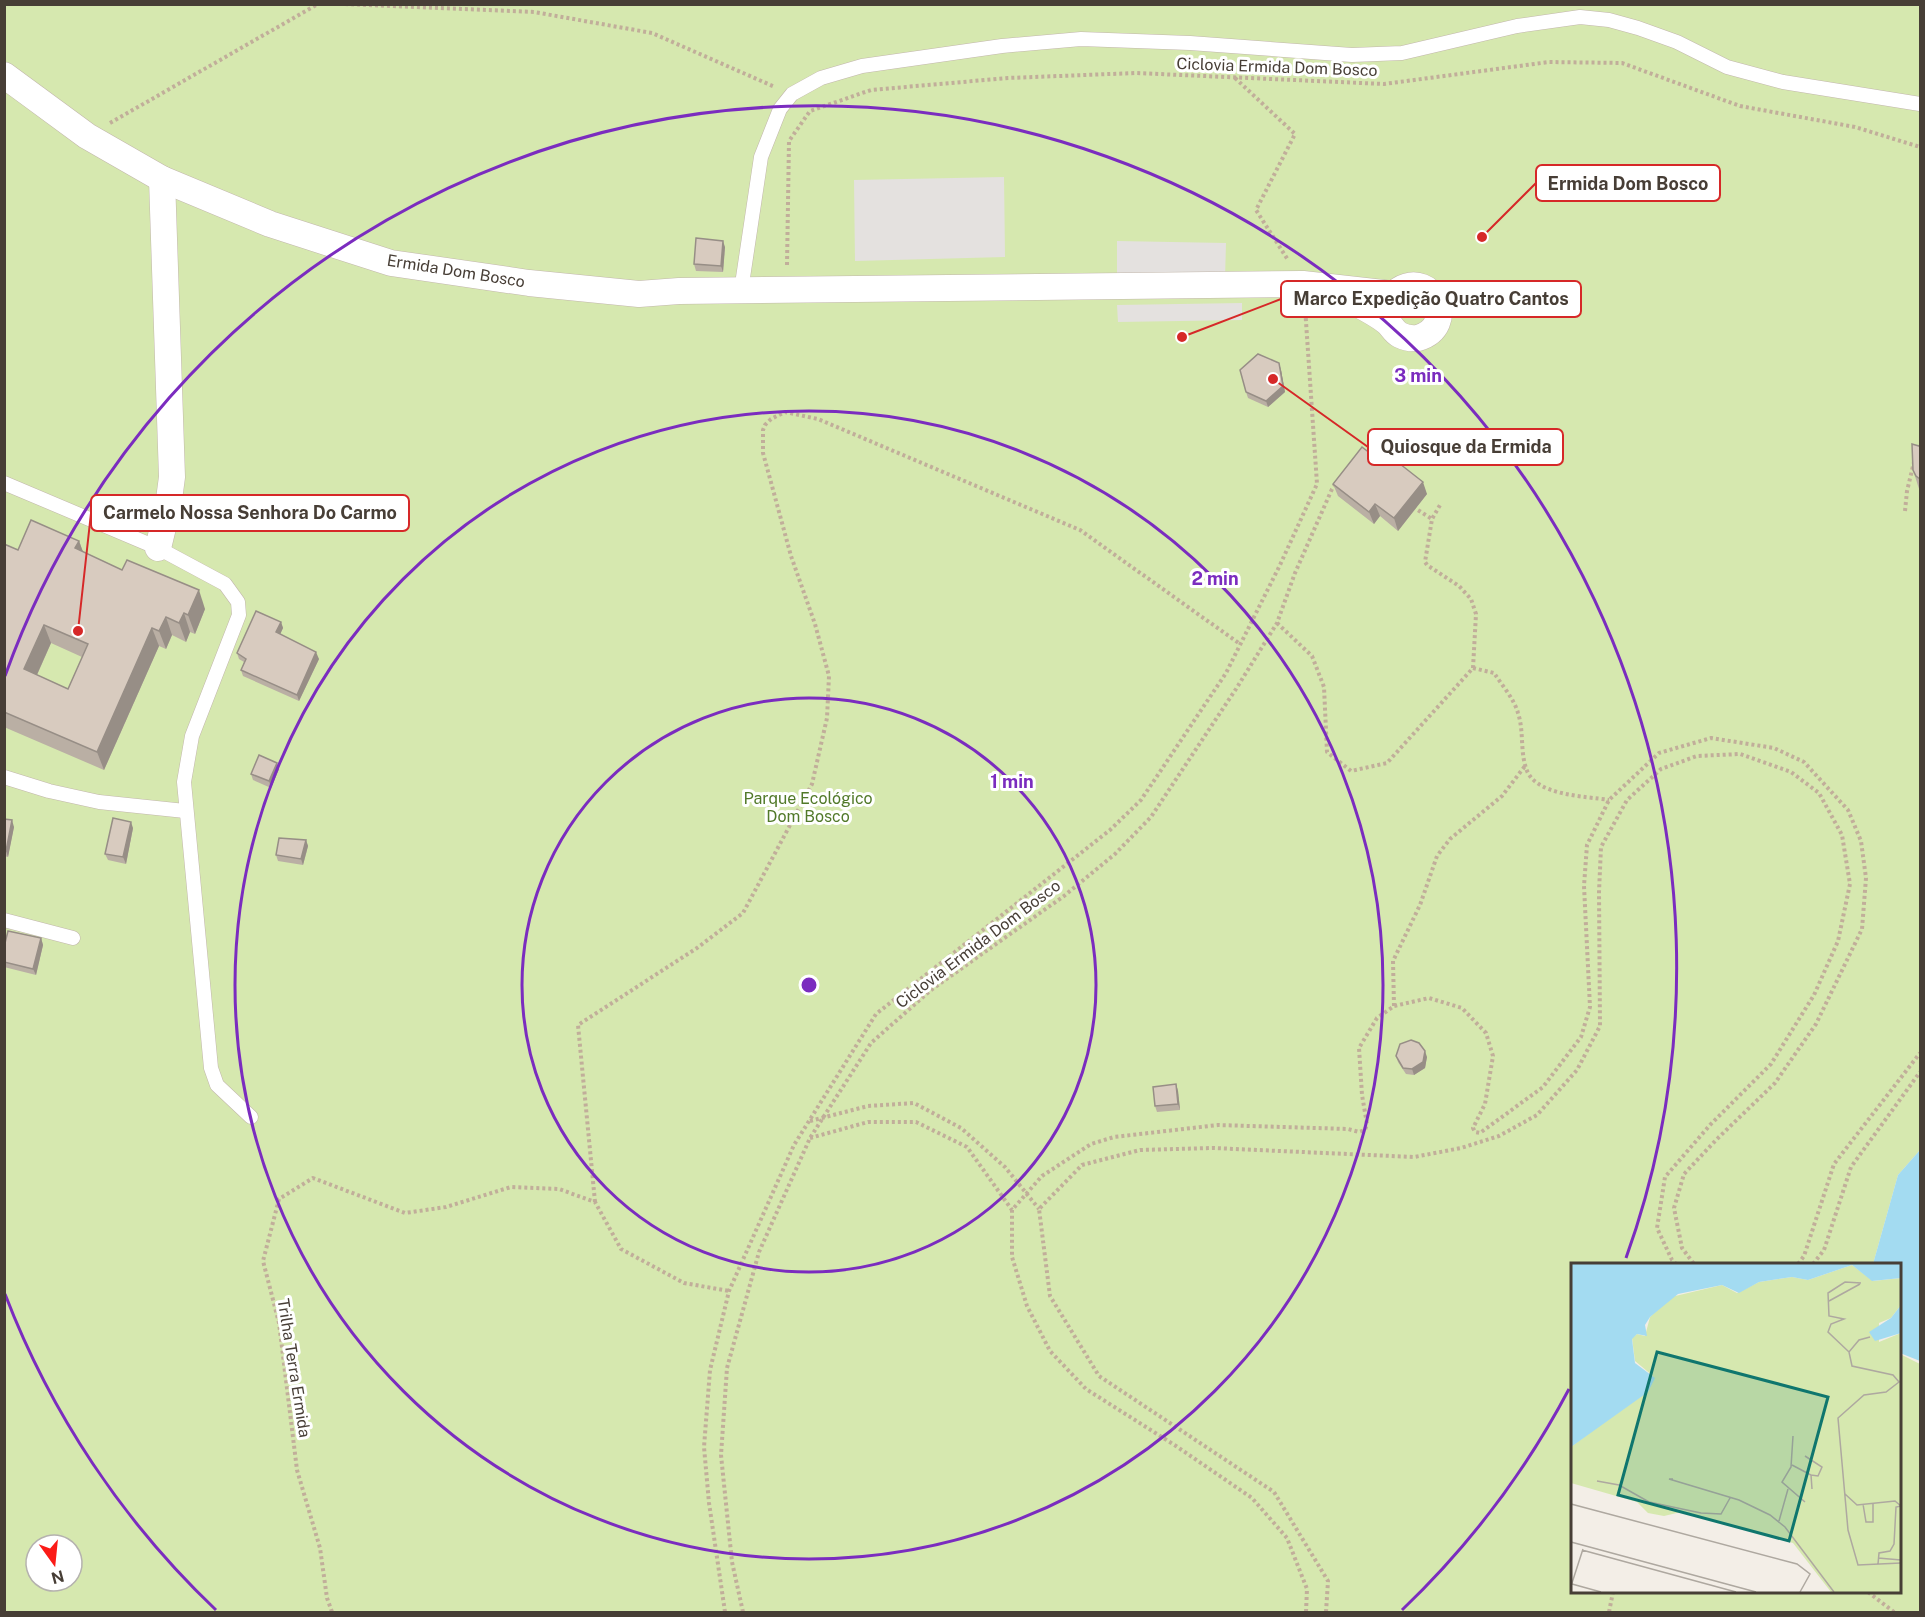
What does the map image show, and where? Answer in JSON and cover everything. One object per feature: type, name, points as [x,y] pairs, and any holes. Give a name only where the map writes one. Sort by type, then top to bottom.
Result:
[{"type":"street","name":"Ermida Dom Bosco","points":[[4,75],[87,136],[162,178],[270,224],[391,263],[529,283],[639,294],[1313,285],[1392,294]]},
{"type":"street","points":[[158,548],[168,507],[172,477],[162,178]]},
{"type":"street","points":[[1313,285],[1388,322],[1397,334],[1412,339],[1426,335],[1437,324],[1440,309],[1433,295],[1420,286],[1405,286],[1392,294],[1386,307],[1388,322]]},
{"type":"lane","points":[[741,291],[761,157],[780,109],[792,94],[821,78],[862,66],[1002,46],[1082,39],[1190,43],[1352,55],[1402,53],[1517,26],[1580,17],[1609,20],[1638,28],[1677,42],[1727,67],[1783,82],[1920,104]]},
{"type":"lane","points":[[4,483],[158,548],[225,584],[238,602],[239,615],[192,736],[184,782],[185,811],[213,1077],[223,1092],[251,1117]]},
{"type":"lane","points":[[4,777],[49,791],[99,802],[185,811]]},
{"type":"lane","points":[[4,920],[73,938]]},
{"type":"path","points":[[87,136],[318,4]]},
{"type":"path","points":[[345,4],[534,12],[652,33],[792,94]]},
{"type":"path","name":"Ciclovia Ermida Dom Bosco","points":[[787,291],[789,141],[810,111],[871,90],[997,79],[1136,72],[1384,84],[1549,62],[1622,63],[1740,106],[1855,126],[1920,147]]},
{"type":"path","points":[[725,1612],[709,1503],[704,1447],[710,1370],[729,1291],[794,1144],[876,1014],[1110,830],[1142,800],[1226,672],[1280,565],[1317,484],[1313,285],[1256,210],[1295,134],[1235,78]]},
{"type":"path","points":[[729,1291],[684,1282],[621,1249],[595,1202],[578,1025],[697,948],[743,913],[812,784],[827,718],[829,676],[791,556],[763,453],[765,424],[785,412],[818,419],[1080,530],[1240,644]]},
{"type":"path","points":[[1905,511],[1910,475],[1916,456]]},
{"type":"path","name":"Ciclovia Ermida Dom Bosco","points":[[742,1612],[732,1562],[721,1455],[727,1368],[759,1252],[810,1138],[871,1043],[931,990],[1064,896],[1107,861],[1152,817],[1277,623],[1295,573],[1332,489],[1339,481]]},
{"type":"path","points":[[1404,501],[1432,519]]},
{"type":"path","points":[[1277,623],[1312,656],[1324,687],[1328,752],[1350,771],[1387,763],[1473,668],[1476,614],[1471,599],[1460,586],[1425,562],[1432,519],[1440,505]]},
{"type":"path","points":[[1473,668],[1494,673],[1517,710],[1521,724],[1525,766],[1534,781],[1563,794],[1609,800]]},
{"type":"path","points":[[1012,1210],[1042,1176],[1091,1144],[1114,1137],[1218,1125],[1348,1129],[1359,1132],[1365,1130],[1367,1124],[1362,1095],[1359,1048],[1377,1017],[1394,1006],[1429,998],[1461,1008],[1486,1033],[1493,1056],[1485,1104],[1473,1128],[1475,1132],[1480,1133],[1543,1087],[1581,1037],[1590,1007],[1584,886],[1587,845],[1609,800],[1659,753],[1711,738],[1774,748],[1804,762],[1848,810],[1861,842],[1866,878],[1862,929],[1816,1024],[1775,1083],[1684,1174],[1674,1208],[1682,1248],[1693,1263]]},
{"type":"path","points":[[1039,1209],[1082,1165],[1140,1150],[1213,1148],[1414,1157],[1461,1148],[1499,1136],[1538,1115],[1577,1071],[1600,1026],[1601,847],[1627,800],[1661,769],[1697,756],[1740,754],[1791,772],[1819,793],[1842,836],[1850,884],[1838,941],[1814,995],[1771,1064],[1710,1125],[1665,1177],[1657,1228],[1675,1263]]},
{"type":"path","points":[[1394,1006],[1393,961],[1420,905],[1437,856],[1450,839],[1502,795],[1525,766]]},
{"type":"path","points":[[1799,1263],[1804,1256],[1834,1164],[1920,1053]]},
{"type":"path","points":[[1814,1263],[1824,1250],[1851,1167],[1920,1072]]},
{"type":"path","points":[[809,1121],[868,1106],[914,1103],[961,1128],[1005,1167],[1039,1209],[1050,1296],[1099,1376],[1274,1492],[1328,1581],[1326,1612]]},
{"type":"path","points":[[810,1138],[868,1122],[916,1122],[967,1147],[1012,1210],[1012,1257],[1027,1306],[1050,1351],[1086,1389],[1252,1498],[1287,1538],[1307,1589],[1306,1612]]},
{"type":"path","name":"Trilha Terra Ermida","points":[[332,1612],[327,1599],[320,1548],[297,1470],[279,1323],[263,1261],[279,1199],[314,1178],[405,1213],[446,1208],[512,1187],[560,1189],[595,1202]]},
{"type":"path","points":[[1609,1612],[1612,1593]]},
{"type":"path","points":[[1869,1593],[1894,1612]]},
{"type":"green space","name":"Parque Ecológico Dom Bosco","points":[[5,5],[1920,5],[1920,1150],[1898,1175],[1873,1263],[1571,1263],[1571,1593],[1901,1593],[1901,1354],[1920,1364],[1920,1612],[5,1612]]},
{"type":"shaded area","points":[[1004,177],[1005,257],[855,261],[854,180]]},
{"type":"shaded area","points":[[1117,241],[1226,243],[1225,278],[1117,277]]},
{"type":"shaded area","points":[[1242,303],[1242,320],[1118,322],[1117,305]]},
{"type":"water","points":[[1920,1150],[1920,1361],[1901,1353],[1901,1263],[1873,1263],[1898,1175]]},
{"type":"building","points":[[696,238],[723,241],[721,266],[694,264]]},
{"type":"building","points":[[1258,354],[1279,363],[1283,386],[1266,401],[1246,392],[1240,370]]},
{"type":"building","points":[[1912,444],[1919,446],[1920,444],[1920,479],[1913,470]]},
{"type":"building","points":[[1362,447],[1380,461],[1386,453],[1423,482],[1394,518],[1375,504],[1369,512],[1333,484]]},
{"type":"building","points":[[31,520],[79,541],[75,548],[122,570],[127,560],[199,590],[188,615],[184,613],[179,623],[166,617],[159,631],[152,628],[97,752],[4,712],[4,544],[18,550]],"holes":[[[44,625],[88,644],[68,689],[24,669]]]},
{"type":"building","points":[[256,611],[281,622],[276,632],[316,652],[297,695],[241,670],[246,659],[237,653]]},
{"type":"building","points":[[259,755],[277,763],[269,781],[251,774]]},
{"type":"building","points":[[113,818],[131,822],[123,857],[105,854]]},
{"type":"building","points":[[4,819],[12,820],[6,851],[4,850]]},
{"type":"building","points":[[279,838],[306,840],[301,859],[276,855]]},
{"type":"building","points":[[8,931],[41,938],[33,969],[4,962],[4,947]]},
{"type":"building","points":[[1411,1040],[1419,1043],[1425,1051],[1423,1062],[1412,1069],[1403,1068],[1396,1056],[1400,1044]]},
{"type":"building","points":[[1176,1084],[1178,1104],[1155,1106],[1153,1087]]},
{"type":"place","name":"Ermida Dom Bosco","points":[[1482,237]]},
{"type":"place","name":"Marco Expedição Quatro Cantos","points":[[1182,337]]},
{"type":"place","name":"Quiosque da Ermida","points":[[1273,379]]},
{"type":"place","name":"Carmelo Nossa Senhora Do Carmo","points":[[78,631]]}]
